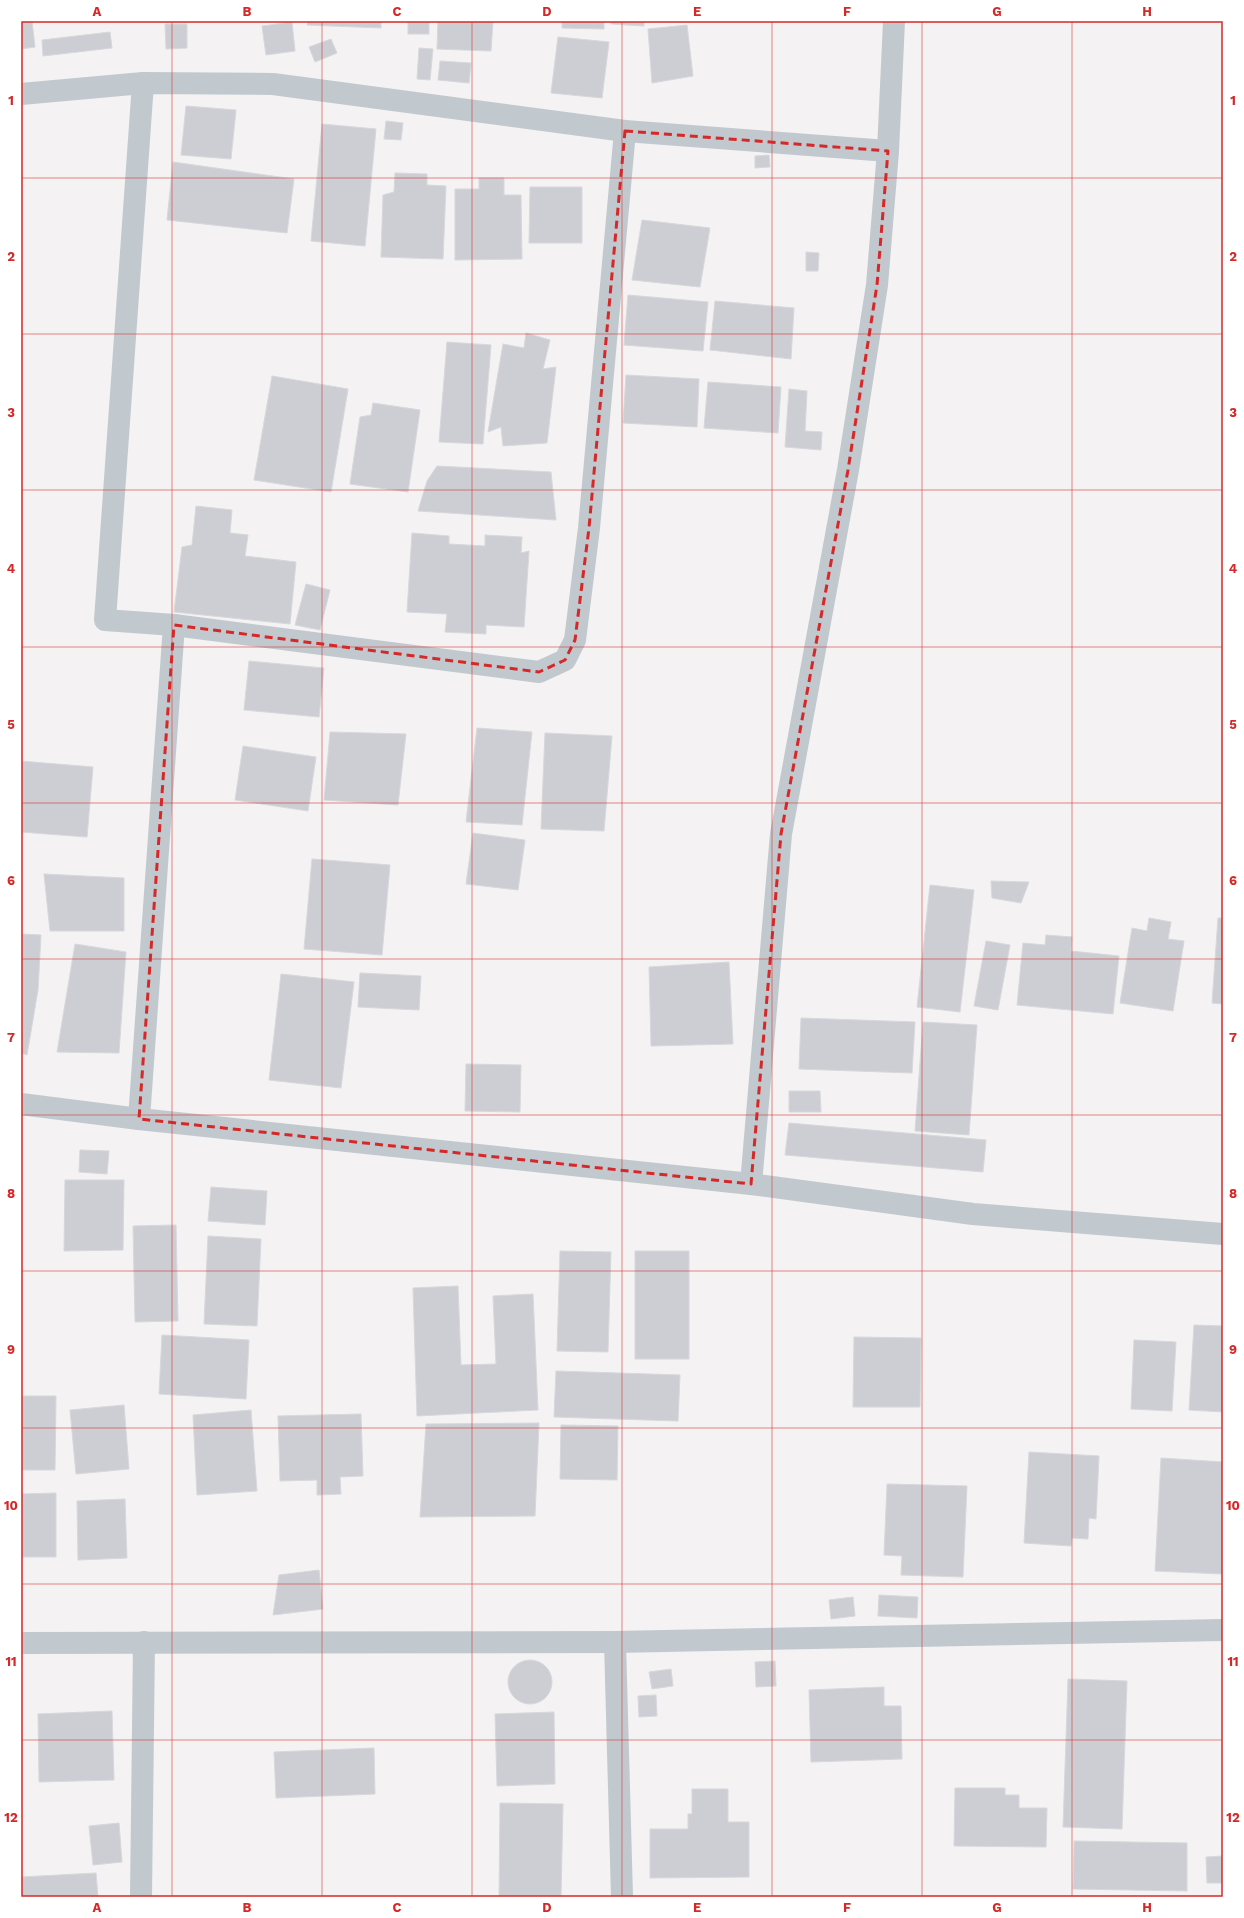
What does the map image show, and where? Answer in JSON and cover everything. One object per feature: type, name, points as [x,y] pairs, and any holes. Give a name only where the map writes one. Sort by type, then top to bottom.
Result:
[{"type":"street","points":[[751,1184],[781,834],[848,470],[875,301],[888,151],[894,21]]},
{"type":"street","points":[[21,94],[143,83],[273,84],[625,131],[888,151]]},
{"type":"street","points":[[143,83],[105,620],[174,625],[540,672],[565,660],[576,640],[589,528],[625,131]]},
{"type":"street","points":[[139,1119],[174,625]]},
{"type":"street","points":[[21,1104],[139,1119],[751,1184],[973,1214],[1223,1234]]},
{"type":"street","points":[[21,1643],[615,1642],[1223,1630]]},
{"type":"street","points":[[142,1897],[144,1642]]},
{"type":"street","points":[[615,1642],[622,1897]]},
{"type":"highlighted area","points":[[625,131],[888,151],[877,285],[848,470],[781,834],[751,1184],[139,1119],[174,625],[539,672],[565,660],[575,640],[589,528]]},
{"type":"building","points":[[21,21],[32,21],[35,47],[21,49]]},
{"type":"building","points":[[308,21],[381,21],[381,28],[307,25]]},
{"type":"building","points":[[408,21],[429,21],[429,34],[408,34]]},
{"type":"building","points":[[438,21],[493,21],[491,51],[437,49]]},
{"type":"building","points":[[562,21],[604,21],[604,29],[562,28]]},
{"type":"building","points":[[611,21],[644,21],[644,26],[611,24]]},
{"type":"building","points":[[292,22],[295,51],[266,55],[262,26]]},
{"type":"building","points":[[165,24],[187,24],[187,48],[166,49]]},
{"type":"building","points":[[687,25],[693,76],[652,83],[648,29]]},
{"type":"building","points":[[110,32],[112,48],[43,56],[42,40]]},
{"type":"building","points":[[558,37],[609,42],[602,98],[551,93]]},
{"type":"building","points":[[331,39],[337,53],[315,62],[309,47]]},
{"type":"building","points":[[419,48],[433,49],[430,80],[417,79]]},
{"type":"building","points":[[440,61],[471,63],[469,83],[438,80]]},
{"type":"building","points":[[186,106],[236,110],[231,159],[181,155]]},
{"type":"building","points":[[386,121],[403,123],[401,140],[384,139]]},
{"type":"building","points":[[322,124],[376,129],[365,246],[311,241]]},
{"type":"building","points":[[769,155],[770,167],[755,168],[755,156]]},
{"type":"building","points":[[173,162],[294,179],[287,233],[167,220]]},
{"type":"building","points":[[395,173],[427,174],[427,185],[446,186],[443,259],[381,257],[383,195],[394,192]]},
{"type":"building","points":[[479,178],[504,178],[504,195],[521,195],[522,259],[455,260],[455,189],[479,189]]},
{"type":"building","points":[[530,187],[582,187],[582,243],[529,243]]},
{"type":"building","points":[[642,220],[710,228],[700,287],[632,280]]},
{"type":"building","points":[[806,252],[819,253],[818,271],[806,271]]},
{"type":"building","points":[[628,295],[708,302],[703,351],[624,345]]},
{"type":"building","points":[[715,301],[794,308],[791,359],[710,350]]},
{"type":"building","points":[[526,333],[550,340],[543,369],[556,367],[547,443],[503,446],[501,427],[488,432],[503,344],[524,348]]},
{"type":"building","points":[[447,342],[491,345],[483,444],[439,442]]},
{"type":"building","points":[[626,375],[699,379],[697,427],[623,423]]},
{"type":"building","points":[[272,376],[348,389],[331,492],[254,480]]},
{"type":"building","points":[[708,382],[781,387],[778,433],[704,428]]},
{"type":"building","points":[[789,389],[807,391],[805,431],[822,432],[821,450],[785,447]]},
{"type":"building","points":[[373,403],[420,410],[408,492],[350,484],[360,417],[371,415]]},
{"type":"building","points":[[437,466],[551,472],[556,520],[418,511],[427,481]]},
{"type":"building","points":[[196,506],[232,510],[230,533],[248,535],[245,556],[296,562],[290,624],[174,612],[182,547],[192,545]]},
{"type":"building","points":[[412,533],[449,536],[449,544],[485,546],[485,535],[522,537],[521,553],[529,551],[524,627],[486,625],[486,634],[445,632],[447,614],[407,612]]},
{"type":"building","points":[[306,584],[330,590],[320,630],[295,625]]},
{"type":"building","points":[[249,661],[324,668],[319,717],[244,710]]},
{"type":"building","points":[[477,728],[532,732],[522,825],[466,822]]},
{"type":"building","points":[[330,732],[406,734],[398,805],[324,800]]},
{"type":"building","points":[[545,733],[612,736],[604,831],[541,829]]},
{"type":"building","points":[[243,746],[316,757],[308,811],[235,800]]},
{"type":"building","points":[[21,761],[93,767],[87,837],[21,832]]},
{"type":"building","points":[[473,833],[525,840],[518,890],[466,884]]},
{"type":"building","points":[[312,859],[390,865],[382,955],[304,949]]},
{"type":"building","points":[[44,874],[124,878],[124,931],[50,931]]},
{"type":"building","points":[[991,881],[1029,882],[1021,903],[992,898]]},
{"type":"building","points":[[930,885],[974,890],[960,1012],[917,1007]]},
{"type":"building","points":[[1149,918],[1171,922],[1168,939],[1184,941],[1173,1011],[1120,1003],[1132,928],[1147,931]]},
{"type":"building","points":[[1218,918],[1223,918],[1223,1004],[1212,1003]]},
{"type":"building","points":[[21,934],[41,935],[38,990],[27,1055],[21,1053]]},
{"type":"building","points":[[1046,935],[1072,937],[1071,951],[1119,956],[1113,1014],[1017,1005],[1023,943],[1045,945]]},
{"type":"building","points":[[986,941],[1010,945],[998,1010],[974,1006]]},
{"type":"building","points":[[75,944],[126,952],[119,1053],[57,1052]]},
{"type":"building","points":[[729,962],[733,1044],[651,1046],[649,967]]},
{"type":"building","points":[[360,973],[421,976],[419,1010],[358,1007]]},
{"type":"building","points":[[281,974],[354,982],[341,1088],[269,1080]]},
{"type":"building","points":[[801,1018],[915,1022],[912,1073],[799,1069]]},
{"type":"building","points":[[923,1022],[977,1025],[969,1135],[915,1131]]},
{"type":"building","points":[[466,1064],[521,1065],[520,1112],[465,1111]]},
{"type":"building","points":[[789,1091],[820,1091],[821,1112],[789,1112]]},
{"type":"building","points":[[789,1123],[986,1140],[983,1172],[785,1155]]},
{"type":"building","points":[[80,1150],[109,1151],[107,1174],[79,1172]]},
{"type":"building","points":[[65,1180],[124,1180],[123,1250],[64,1251]]},
{"type":"building","points":[[211,1187],[267,1191],[265,1225],[208,1221]]},
{"type":"building","points":[[176,1225],[178,1321],[135,1322],[133,1226]]},
{"type":"building","points":[[208,1236],[261,1239],[257,1326],[204,1324]]},
{"type":"building","points":[[560,1251],[611,1252],[608,1352],[557,1351]]},
{"type":"building","points":[[635,1251],[689,1251],[689,1359],[635,1359]]},
{"type":"building","points":[[458,1286],[461,1365],[496,1364],[493,1296],[533,1294],[538,1410],[417,1416],[413,1288]]},
{"type":"building","points":[[1194,1325],[1223,1326],[1223,1412],[1189,1410]]},
{"type":"building","points":[[162,1335],[249,1340],[246,1399],[159,1394]]},
{"type":"building","points":[[854,1337],[921,1338],[920,1407],[853,1407]]},
{"type":"building","points":[[1134,1340],[1176,1342],[1172,1411],[1131,1409]]},
{"type":"building","points":[[556,1371],[680,1375],[678,1421],[554,1417]]},
{"type":"building","points":[[21,1396],[56,1396],[55,1470],[21,1470]]},
{"type":"building","points":[[124,1405],[129,1469],[76,1474],[70,1410]]},
{"type":"building","points":[[251,1410],[257,1491],[197,1495],[193,1415]]},
{"type":"building","points":[[361,1414],[363,1476],[340,1477],[341,1494],[317,1495],[317,1480],[280,1481],[278,1416]]},
{"type":"building","points":[[539,1423],[535,1516],[420,1517],[426,1424]]},
{"type":"building","points":[[561,1425],[618,1426],[617,1480],[560,1479]]},
{"type":"building","points":[[1029,1452],[1099,1456],[1096,1519],[1089,1518],[1088,1539],[1072,1538],[1071,1546],[1024,1543]]},
{"type":"building","points":[[1161,1458],[1223,1462],[1223,1574],[1155,1571]]},
{"type":"building","points":[[887,1484],[967,1486],[963,1577],[901,1575],[902,1556],[884,1555]]},
{"type":"building","points":[[56,1493],[56,1557],[21,1557],[21,1494]]},
{"type":"building","points":[[125,1499],[127,1558],[78,1560],[77,1501]]},
{"type":"building","points":[[319,1570],[323,1609],[273,1615],[279,1575]]},
{"type":"building","points":[[879,1595],[918,1597],[917,1618],[878,1616]]},
{"type":"building","points":[[853,1597],[855,1616],[831,1619],[829,1600]]},
{"type":"building","points":[[534,1660],[539,1661],[546,1666],[551,1673],[551,1691],[546,1698],[539,1703],[526,1704],[521,1703],[514,1698],[509,1691],[508,1678],[509,1673],[514,1666],[521,1661]]},
{"type":"building","points":[[775,1661],[776,1686],[756,1687],[755,1662]]},
{"type":"building","points":[[671,1669],[673,1686],[652,1689],[649,1672]]},
{"type":"building","points":[[1068,1679],[1127,1681],[1122,1829],[1063,1827]]},
{"type":"building","points":[[884,1687],[884,1706],[901,1706],[902,1759],[811,1762],[809,1690]]},
{"type":"building","points":[[656,1695],[657,1716],[639,1717],[638,1696]]},
{"type":"building","points":[[112,1711],[114,1780],[39,1782],[38,1714]]},
{"type":"building","points":[[554,1712],[555,1784],[497,1786],[495,1714]]},
{"type":"building","points":[[374,1748],[375,1794],[276,1798],[274,1752]]},
{"type":"building","points":[[955,1788],[1005,1788],[1005,1795],[1019,1795],[1019,1808],[1047,1808],[1046,1847],[954,1846]]},
{"type":"building","points":[[692,1789],[728,1789],[728,1822],[749,1822],[749,1877],[650,1878],[650,1829],[688,1829],[688,1814],[692,1814]]},
{"type":"building","points":[[500,1803],[563,1804],[561,1897],[499,1897]]},
{"type":"building","points":[[119,1823],[122,1862],[93,1865],[89,1826]]},
{"type":"building","points":[[1074,1841],[1187,1843],[1187,1891],[1073,1889]]},
{"type":"building","points":[[1223,1856],[1223,1883],[1207,1883],[1206,1857]]},
{"type":"building","points":[[96,1873],[98,1897],[21,1897],[21,1877]]}]
